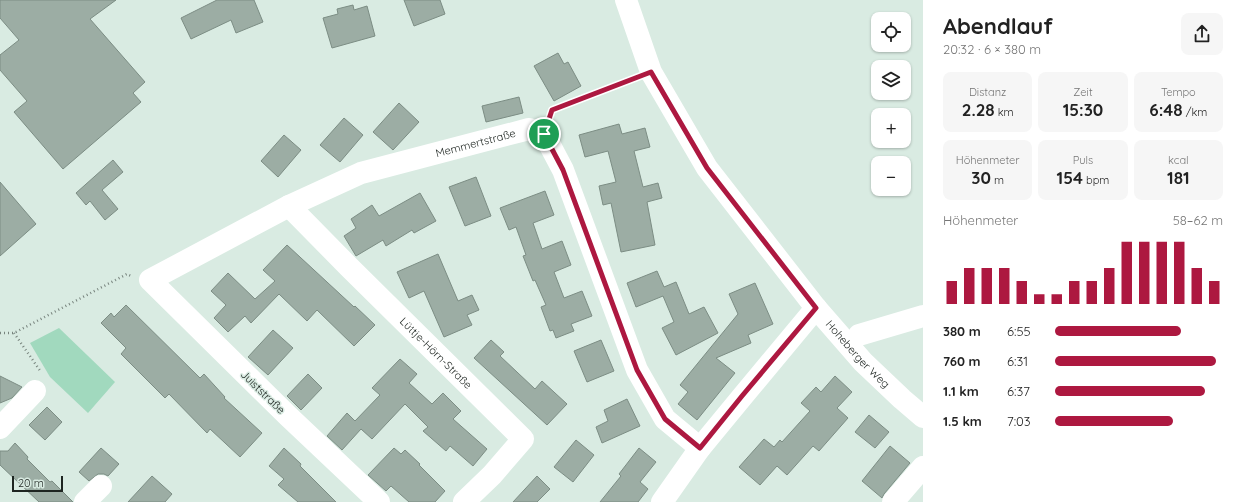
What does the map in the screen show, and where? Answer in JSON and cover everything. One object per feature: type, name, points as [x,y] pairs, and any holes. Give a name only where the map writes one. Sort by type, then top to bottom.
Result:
[{"type":"street","name":"Hoheberger Weg","points":[[626,0],[651,72],[707,168],[816,308],[863,362],[902,399],[923,416]]},
{"type":"street","name":"Memmertstraße","points":[[150,280],[290,206],[362,173],[529,129],[544,134]]},
{"type":"street","points":[[544,134],[563,170],[637,370],[665,419],[700,448]]},
{"type":"street","name":"Lüttje-Hörn-Straße","points":[[290,206],[349,267],[523,439],[492,475],[464,502]]},
{"type":"street","name":"Juiststraße","points":[[150,280],[276,405],[379,502]]},
{"type":"street","points":[[662,502],[700,448],[816,308]]},
{"type":"street","points":[[859,335],[923,316]]},
{"type":"street","points":[[0,428],[35,391]]},
{"type":"street","points":[[893,502],[923,467]]},
{"type":"street","points":[[85,502],[101,486]]},
{"type":"path","points":[[544,134],[552,110],[651,72]]},
{"type":"path","points":[[0,333],[14,333],[127,274],[150,280]]},
{"type":"path","points":[[14,333],[46,380],[35,391]]},
{"type":"green space","points":[[59,328],[115,382],[88,413],[50,377],[30,343]]},
{"type":"building","points":[[0,0],[116,0],[90,19],[145,82],[133,93],[141,102],[63,169],[14,112],[27,101],[0,70],[0,55],[19,40],[0,18]]},
{"type":"building","points":[[217,0],[254,0],[263,22],[236,33],[231,20],[191,39],[181,18]]},
{"type":"building","points":[[404,0],[440,0],[445,14],[414,26]]},
{"type":"building","points":[[353,5],[354,10],[367,6],[375,36],[332,48],[323,18],[338,14],[337,9]]},
{"type":"building","points":[[558,53],[564,64],[568,62],[581,86],[554,101],[534,66]]},
{"type":"building","points":[[519,97],[523,113],[486,122],[482,106]]},
{"type":"building","points":[[399,103],[419,122],[393,150],[373,132]]},
{"type":"building","points":[[344,118],[363,135],[340,162],[320,145]]},
{"type":"building","points":[[619,124],[622,134],[645,128],[650,147],[634,151],[643,187],[658,183],[662,198],[647,202],[655,245],[621,252],[611,203],[603,205],[599,186],[616,182],[608,151],[585,157],[579,135]]},
{"type":"building","points":[[284,135],[301,150],[278,177],[261,161]]},
{"type":"building","points":[[113,160],[123,172],[102,190],[118,209],[105,220],[90,201],[86,205],[76,193]]},
{"type":"building","points":[[476,177],[491,216],[465,226],[449,187]]},
{"type":"building","points":[[0,182],[36,224],[0,256]]},
{"type":"building","points":[[545,191],[554,215],[533,223],[542,249],[562,241],[571,265],[554,272],[564,298],[582,291],[592,316],[571,324],[574,331],[556,338],[553,330],[550,331],[541,307],[546,305],[535,280],[533,281],[523,256],[526,255],[516,227],[509,230],[500,208]]},
{"type":"building","points":[[420,193],[436,221],[414,233],[412,230],[386,246],[383,240],[356,256],[344,236],[356,228],[351,219],[372,205],[379,216]]},
{"type":"building","points":[[287,245],[375,325],[354,346],[317,310],[307,321],[279,294],[251,323],[245,316],[228,332],[214,318],[226,305],[211,291],[228,273],[255,299],[275,281],[263,270]]},
{"type":"building","points":[[438,254],[458,301],[472,295],[479,310],[467,315],[472,325],[444,337],[424,291],[409,298],[397,272]]},
{"type":"building","points":[[657,271],[664,287],[676,282],[689,314],[704,307],[718,333],[676,355],[662,328],[674,322],[663,296],[636,307],[627,283]]},
{"type":"building","points":[[755,283],[773,324],[748,335],[751,343],[716,358],[735,373],[697,420],[678,404],[688,392],[680,385],[738,314],[729,294]]},
{"type":"building","points":[[126,305],[200,378],[204,374],[225,397],[224,398],[262,433],[240,457],[210,429],[207,433],[169,394],[165,398],[121,354],[126,348],[101,323],[111,313],[114,317]]},
{"type":"building","points":[[273,330],[293,348],[268,375],[248,357]]},
{"type":"building","points":[[491,340],[504,352],[500,356],[535,389],[542,381],[567,404],[547,425],[474,358]]},
{"type":"building","points":[[601,340],[614,371],[587,382],[574,351]]},
{"type":"building","points":[[400,359],[417,374],[409,383],[432,404],[443,393],[461,411],[453,419],[487,449],[473,466],[450,446],[446,451],[423,431],[428,427],[405,404],[372,439],[361,429],[342,450],[327,436],[347,413],[355,421],[380,395],[372,388]]},
{"type":"building","points":[[308,374],[322,388],[301,410],[287,396]]},
{"type":"building","points":[[0,376],[22,387],[12,398],[0,403]]},
{"type":"building","points":[[835,376],[852,392],[837,408],[848,418],[819,451],[813,446],[787,475],[777,466],[760,485],[739,467],[764,439],[774,447],[780,440],[782,442],[810,411],[801,403],[816,387],[821,392]]},
{"type":"building","points":[[627,399],[640,426],[602,443],[596,427],[608,421],[604,410]]},
{"type":"building","points":[[47,407],[62,422],[45,440],[29,425]]},
{"type":"building","points":[[869,415],[889,432],[875,448],[855,432]]},
{"type":"building","points":[[576,440],[594,455],[573,482],[554,467]]},
{"type":"building","points":[[15,443],[28,457],[27,459],[73,502],[39,502],[0,465],[0,451],[8,451]]},
{"type":"building","points":[[890,446],[910,463],[882,498],[862,481]]},
{"type":"building","points":[[101,448],[119,464],[108,476],[98,474],[89,481],[79,472]]},
{"type":"building","points":[[284,448],[336,502],[298,502],[278,485],[284,479],[269,466]]},
{"type":"building","points":[[394,448],[401,454],[405,450],[445,491],[435,502],[409,502],[391,486],[386,491],[368,475]]},
{"type":"building","points":[[639,448],[656,462],[640,482],[648,489],[638,502],[600,502],[621,476],[619,474]]},
{"type":"building","points":[[152,476],[172,494],[165,502],[128,502]]},
{"type":"building","points":[[537,476],[550,489],[537,502],[513,502]]},
{"type":"route","points":[[651,72],[707,168],[816,308],[700,448],[665,419],[637,370],[563,170],[544,134],[552,110],[651,72]]}]
